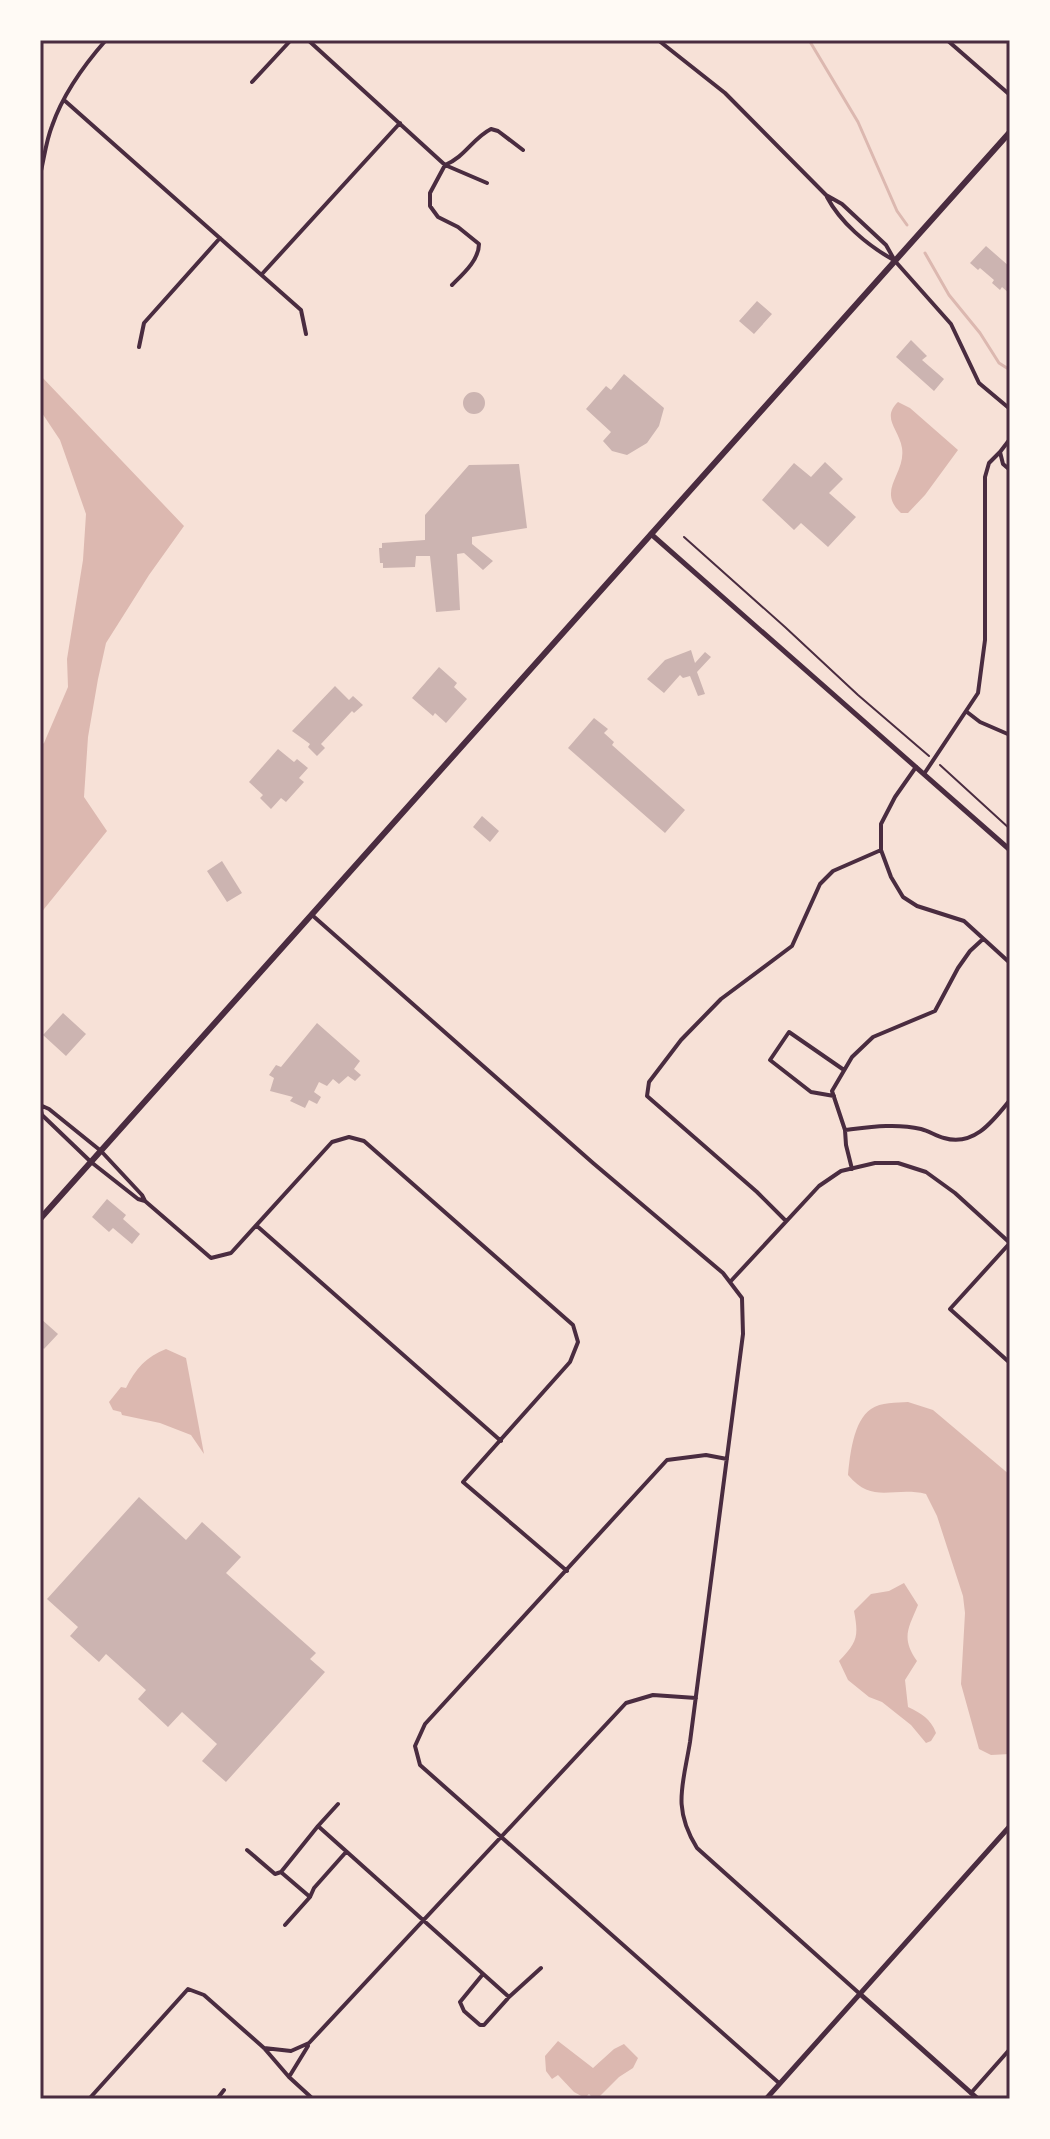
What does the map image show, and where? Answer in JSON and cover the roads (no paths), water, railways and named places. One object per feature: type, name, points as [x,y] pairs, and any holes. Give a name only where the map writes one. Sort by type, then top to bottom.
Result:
[{"type":"main road","points":[[40,1219],[1010,132]]},
{"type":"street","points":[[40,175],[51,126],[91,56],[106,40]]},
{"type":"street","points":[[252,82],[291,40]]},
{"type":"street","points":[[308,40],[445,165],[487,183]]},
{"type":"street","points":[[658,40],[725,93],[826,195],[842,204],[886,245],[895,261],[951,324],[979,383],[1010,409]]},
{"type":"street","points":[[947,40],[1010,95]]},
{"type":"street","points":[[64,100],[301,310],[306,334]]},
{"type":"street","points":[[262,274],[400,123]]},
{"type":"street","points":[[452,285],[480,251],[479,244],[458,227],[438,217],[430,206],[430,193],[445,165],[457,160],[482,133],[491,129],[498,131],[523,150]]},
{"type":"street","points":[[826,195],[835,212],[878,251],[895,261]]},
{"type":"street","points":[[139,347],[144,323],[220,238]]},
{"type":"street","points":[[924,774],[978,693],[985,640],[985,477],[989,463],[1010,439]]},
{"type":"street","points":[[1000,452],[1003,464],[1010,470]]},
{"type":"street","points":[[651,534],[1010,850]]},
{"type":"street","points":[[967,711],[980,722],[1010,735]]},
{"type":"street","points":[[916,767],[881,824],[881,850],[891,877],[903,897],[917,906],[964,921],[1010,963]]},
{"type":"street","points":[[786,1221],[647,1096],[649,1082],[681,1040],[721,999],[792,946],[820,884],[833,871],[881,850]]},
{"type":"street","points":[[312,915],[593,1163],[723,1273],[742,1298],[743,1334],[681,1793],[683,1820],[688,1834],[707,1858],[978,2099]]},
{"type":"street","points":[[852,1169],[845,1130],[832,1091],[852,1057],[873,1037],[935,1011],[958,968],[983,939]]},
{"type":"street","points":[[834,1096],[811,1092],[770,1060],[789,1032],[844,1070]]},
{"type":"street","points":[[845,1130],[882,1125],[921,1129],[961,1141],[984,1131],[1010,1100]]},
{"type":"street","points":[[40,1106],[49,1109],[101,1151],[145,1201],[211,1258],[231,1253],[332,1142],[349,1137],[364,1141],[573,1325],[578,1342],[570,1362],[463,1482],[567,1571]]},
{"type":"street","points":[[40,1106],[42,1115],[91,1162],[138,1199],[145,1201]]},
{"type":"street","points":[[730,1282],[819,1186],[841,1171],[875,1163],[898,1163],[926,1172],[955,1193],[1010,1243],[950,1309],[1010,1363]]},
{"type":"street","points":[[257,1226],[501,1441]]},
{"type":"street","points":[[727,1459],[706,1455],[667,1460],[425,1724],[415,1746],[420,1765],[780,2084]]},
{"type":"street","points":[[289,2077],[309,2043],[626,1703],[653,1695],[696,1698]]},
{"type":"street","points":[[247,1850],[275,1874],[281,1872],[338,1804]]},
{"type":"street","points":[[318,1826],[509,1997]]},
{"type":"street","points":[[766,2099],[1010,1826]]},
{"type":"street","points":[[285,1925],[346,1852]]},
{"type":"street","points":[[281,1872],[310,1897]]},
{"type":"street","points":[[483,1974],[460,2002],[464,2011],[480,2025],[484,2025],[541,1968]]},
{"type":"street","points":[[89,2099],[188,1989],[204,1995],[264,2048],[313,2099]]},
{"type":"street","points":[[264,2048],[291,2051],[309,2043]]},
{"type":"street","points":[[971,2093],[1010,2049]]},
{"type":"street","points":[[217,2099],[224,2090]]},
{"type":"waterway","points":[[809,40],[858,122],[897,211],[907,225]]},
{"type":"waterway","points":[[925,253],[949,295],[980,333],[999,363],[1010,370]]}]
